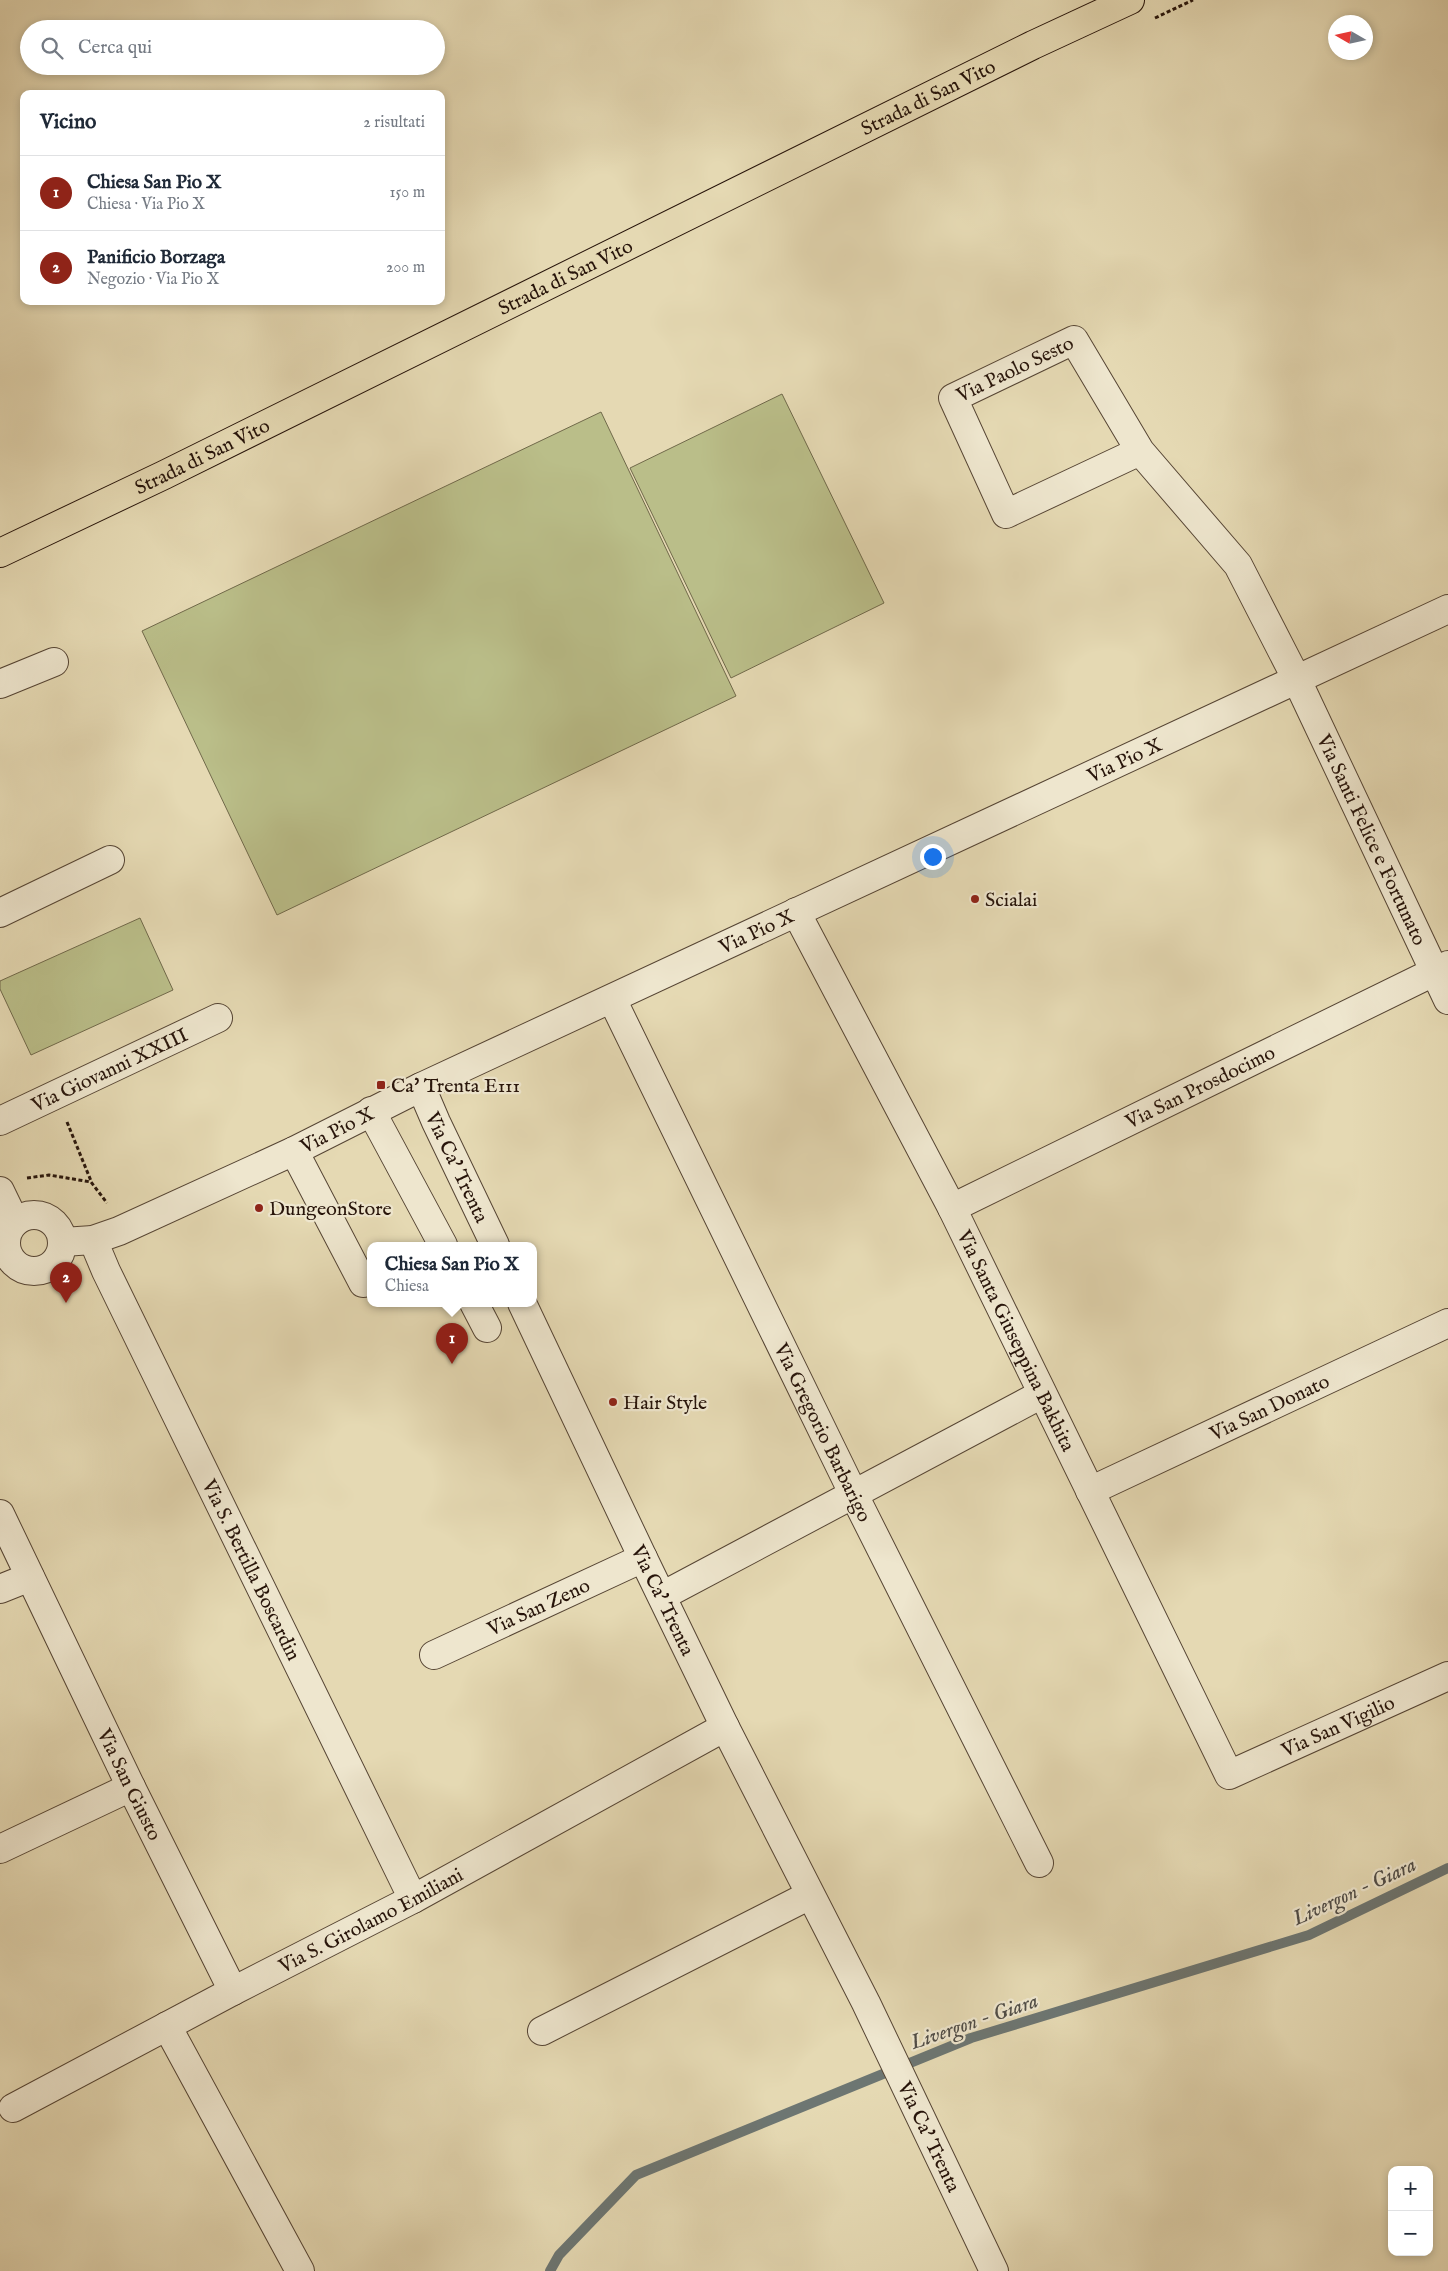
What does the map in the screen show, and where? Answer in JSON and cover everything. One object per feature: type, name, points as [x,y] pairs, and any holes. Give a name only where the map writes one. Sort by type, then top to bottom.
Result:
[{"type":"main road","name":"Strada di San Vito","points":[[0,552],[164,475],[1033,45],[1130,0]]},
{"type":"street","name":"Via Paolo Sesto","points":[[1140,451],[1006,514],[953,398],[1074,340],[1140,451],[1238,565],[1296,678]]},
{"type":"street","name":"Via Pio X","points":[[63,1242],[93,1240],[119,1231],[294,1151],[421,1087],[1296,678],[1448,609]]},
{"type":"street","points":[[0,684],[54,662]]},
{"type":"street","name":"Via Santi Felice e Fortunato","points":[[1296,678],[1441,968],[1448,1000]]},
{"type":"street","points":[[0,913],[110,860]]},
{"type":"street","name":"Via Santa Giuseppina Bakhita","points":[[796,912],[952,1208],[1228,1776]]},
{"type":"street","name":"Via San Prosdocimo","points":[[952,1208],[1441,968]]},
{"type":"street","name":"Via Gregorio Barbarigo","points":[[612,999],[854,1495],[1039,1863]]},
{"type":"street","name":"Via Giovanni XXIII","points":[[0,1121],[218,1018]]},
{"type":"street","name":"Via Ca' Trenta","points":[[421,1087],[494,1242]]},
{"type":"street","points":[[371,1111],[439,1242]]},
{"type":"street","points":[[294,1151],[364,1283],[367,1282]]},
{"type":"street","points":[[0,1192],[15,1222]]},
{"type":"street","points":[[41,1215],[56,1225],[63,1242],[58,1258],[46,1269],[29,1271],[7,1270],[8,1254],[6,1243],[8,1232],[15,1222],[22,1217],[41,1215]]},
{"type":"street","name":"Via S. Bertilla Boscardin","points":[[93,1240],[106,1271],[413,1899]]},
{"type":"street","points":[[476,1307],[487,1328]]},
{"type":"street","name":"Via Ca' Trenta","points":[[524,1307],[643,1558],[725,1726],[866,2003],[994,2271]]},
{"type":"street","name":"Via San Donato","points":[[1090,1491],[1448,1323]]},
{"type":"street","points":[[662,1596],[1042,1394]]},
{"type":"street","name":"Via San Giusto","points":[[0,1514],[131,1787],[233,1991]]},
{"type":"street","name":"Via San Zeno","points":[[434,1655],[643,1558]]},
{"type":"street","points":[[0,1589],[30,1577]]},
{"type":"street","name":"Via San Vigilio","points":[[1228,1776],[1448,1676]]},
{"type":"street","name":"Via S. Girolamo Emiliani","points":[[13,2108],[233,1991],[413,1899],[725,1726]]},
{"type":"street","points":[[0,1849],[131,1787]]},
{"type":"street","points":[[542,2031],[810,1895]]},
{"type":"street","points":[[167,2026],[300,2271]]},
{"type":"path","points":[[55,1095],[91,1182],[107,1203],[119,1231]]},
{"type":"path","points":[[0,1192],[22,1179],[49,1175],[91,1182]]},
{"type":"green space","points":[[782,394],[884,603],[731,678],[630,468]]},
{"type":"green space","points":[[601,412],[736,696],[277,915],[142,631]]},
{"type":"green space","points":[[140,918],[173,990],[31,1055],[0,989],[0,981]]},
{"type":"waterway","name":"Livergon - Giara","points":[[550,2271],[559,2255],[636,2175],[971,2038],[1309,1935],[1448,1868]]},
{"type":"place","name":"Scialai","points":[[975,899]]},
{"type":"place","name":"Ca' Trenta E111","points":[[381,1085]]},
{"type":"place","name":"DungeonStore","points":[[259,1208]]},
{"type":"place","name":"Panificio Borzaga","points":[[66,1303]]},
{"type":"place","name":"Chiesa San Pio X","points":[[452,1364]]},
{"type":"place","name":"Hair Style","points":[[613,1402]]}]
